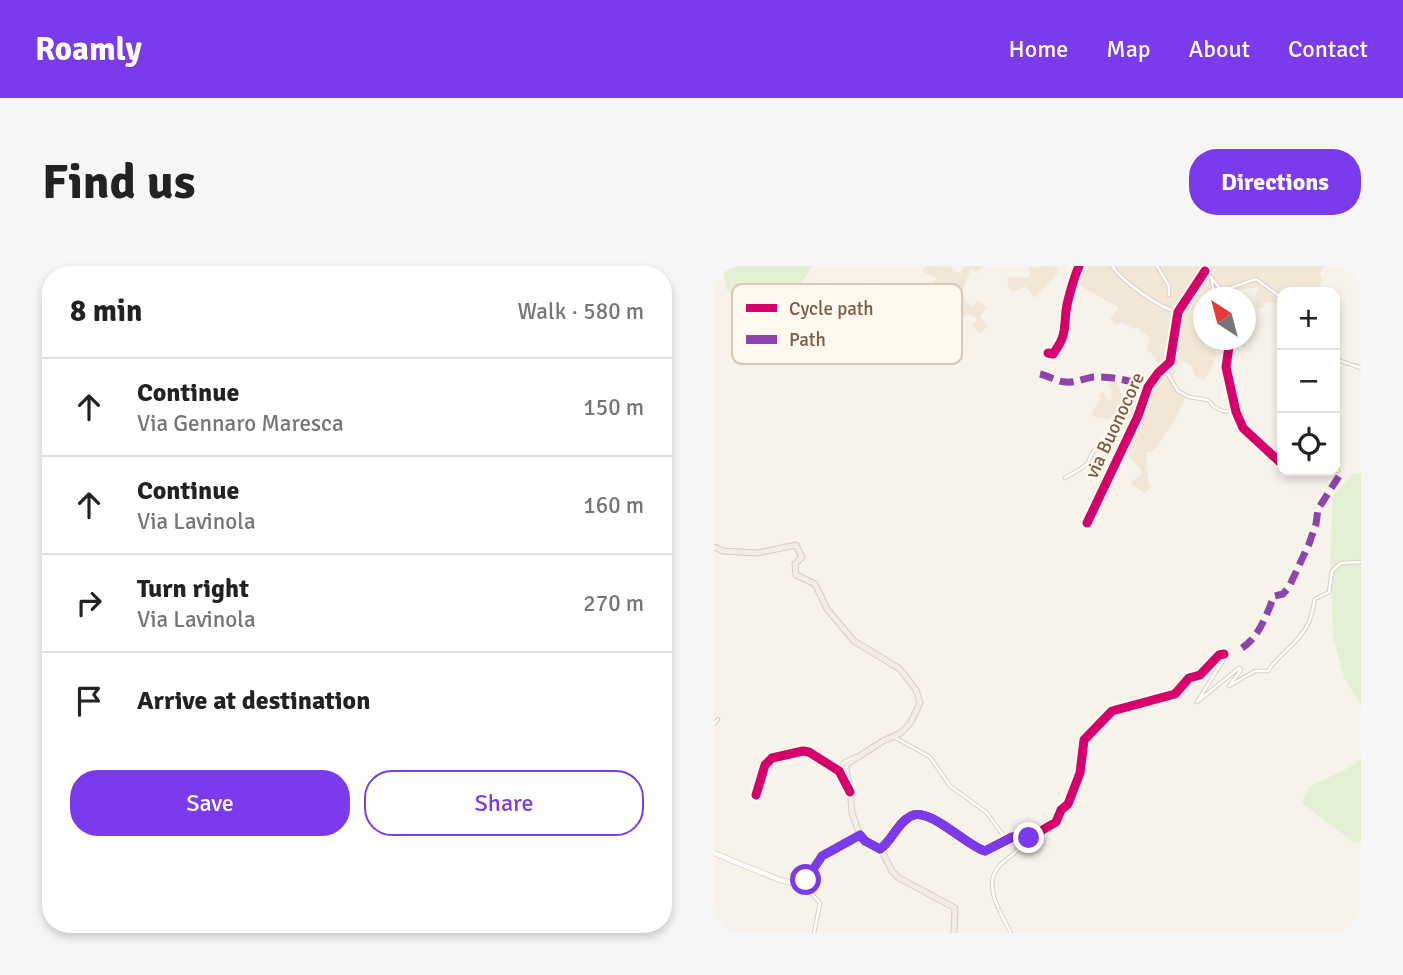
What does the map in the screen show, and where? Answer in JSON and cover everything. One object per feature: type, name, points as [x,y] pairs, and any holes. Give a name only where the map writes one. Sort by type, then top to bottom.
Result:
[{"type":"main road","points":[[714,547],[723,551],[757,553],[796,545],[802,556],[793,568],[796,575],[815,584],[827,609],[854,641],[900,669],[916,690],[921,699],[911,722],[894,737],[858,756],[846,766],[852,813],[860,835],[880,849],[899,878],[955,908],[954,933]]},
{"type":"main road","points":[[780,880],[795,884],[806,880],[822,856],[860,835]]},
{"type":"main road","points":[[714,853],[808,891]]},
{"type":"main road","points":[[806,880],[808,891]]},
{"type":"street","points":[[1048,353],[1053,354],[1063,339],[1067,325],[1066,311],[1079,266]]},
{"type":"street","points":[[1112,266],[1120,277],[1155,302],[1178,312]]},
{"type":"street","points":[[1157,266],[1169,286],[1168,295]]},
{"type":"street","points":[[1204,268],[1222,291],[1256,279],[1277,294]]},
{"type":"street","name":"via Buonocore","points":[[1087,523],[1128,437],[1148,387],[1172,357],[1178,312],[1204,268]]},
{"type":"street","points":[[1212,281],[1213,287]]},
{"type":"street","points":[[1229,350],[1226,368],[1236,412],[1243,428],[1277,459]]},
{"type":"street","points":[[1340,361],[1361,368]]},
{"type":"street","points":[[1164,368],[1178,391],[1189,397],[1208,400],[1223,411],[1236,412]]},
{"type":"street","points":[[1065,478],[1083,467],[1089,461],[1091,453],[1101,444],[1128,437]]},
{"type":"street","points":[[1011,933],[996,903],[992,878],[1000,865],[1029,838],[1056,822],[1061,810],[1068,804],[1080,773],[1084,740],[1112,711],[1175,694],[1189,678],[1200,675],[1219,655],[1224,654],[1224,659],[1197,702],[1239,668],[1241,670],[1229,686],[1255,671],[1268,671],[1277,657],[1302,634],[1309,622],[1315,599],[1329,592],[1332,571],[1341,563],[1361,562]]},
{"type":"street","points":[[714,724],[718,719]]},
{"type":"street","points":[[894,737],[930,757],[950,786],[986,812],[1006,839]]},
{"type":"street","points":[[756,795],[765,765],[773,757],[807,751],[837,771],[850,792]]},
{"type":"street","points":[[837,771],[845,761],[858,756]]},
{"type":"street","points":[[880,849],[887,845],[908,818],[918,814],[943,824],[981,850],[989,850],[1013,837],[1029,838]]},
{"type":"street","points":[[808,891],[820,903],[814,933]]},
{"type":"shaded area","points":[[926,266],[951,267],[953,271],[961,273],[964,266],[982,266],[978,273],[971,269],[962,291],[962,284],[931,284],[936,278],[922,271]]},
{"type":"shaded area","points":[[1031,266],[1058,267],[1057,274],[1034,298],[1025,286],[1013,292],[1007,287],[1007,277],[1028,278],[1028,269]]},
{"type":"shaded area","points":[[1078,266],[1325,266],[1320,273],[1322,280],[1318,287],[1277,287],[1277,303],[1268,302],[1264,304],[1265,308],[1257,309],[1258,287],[1193,287],[1193,350],[1214,350],[1217,354],[1203,381],[1194,374],[1193,367],[1183,360],[1180,362],[1173,381],[1185,398],[1157,447],[1146,453],[1151,487],[1144,493],[1130,483],[1143,473],[1127,453],[1125,439],[1134,421],[1125,417],[1123,422],[1091,414],[1100,400],[1099,394],[1104,392],[1107,400],[1112,399],[1111,388],[1105,380],[1117,380],[1122,398],[1128,401],[1126,407],[1129,408],[1133,396],[1144,397],[1145,390],[1157,372],[1166,364],[1155,361],[1154,355],[1146,350],[1150,338],[1137,327],[1133,329],[1122,322],[1117,325],[1110,318],[1119,308],[1081,286],[1073,278]]},
{"type":"shaded area","points":[[962,291],[965,300],[972,306],[978,301],[987,307],[980,317],[988,326],[980,334],[971,325],[977,321],[976,318],[969,314],[962,318]]},
{"type":"green space","points":[[723,266],[813,266],[800,284],[732,284],[732,297],[726,288]]},
{"type":"green space","points":[[1361,473],[1361,706],[1344,677],[1333,636],[1330,553],[1333,495],[1353,474]]},
{"type":"green space","points":[[1361,759],[1361,843],[1353,842],[1302,803],[1309,787]]},
{"type":"marked path","points":[[1040,374],[1063,382],[1108,377],[1148,387]]},
{"type":"marked path","points":[[1242,648],[1258,631],[1274,596],[1283,594],[1289,587],[1309,544],[1318,509],[1339,476]]},
{"type":"cycle path","points":[[1048,353],[1053,354],[1062,338],[1068,301],[1079,266]]},
{"type":"cycle path","points":[[1087,523],[1138,416],[1148,387],[1170,362],[1178,312],[1205,271]]},
{"type":"cycle path","points":[[1229,350],[1226,367],[1236,412],[1243,428],[1277,459]]},
{"type":"cycle path","points":[[880,849],[906,819],[919,814],[937,821],[985,851],[1012,837],[1029,838],[1056,822],[1061,810],[1068,804],[1080,773],[1084,740],[1112,711],[1175,694],[1189,678],[1200,675],[1219,655],[1224,654]]},
{"type":"cycle path","points":[[756,795],[765,765],[772,758],[803,751],[839,771],[850,792]]},
{"type":"route","points":[[806,880],[822,856],[860,835],[870,845],[880,849],[887,845],[903,823],[914,815],[922,815],[943,824],[967,842],[985,851],[1013,837],[1029,838]]}]
